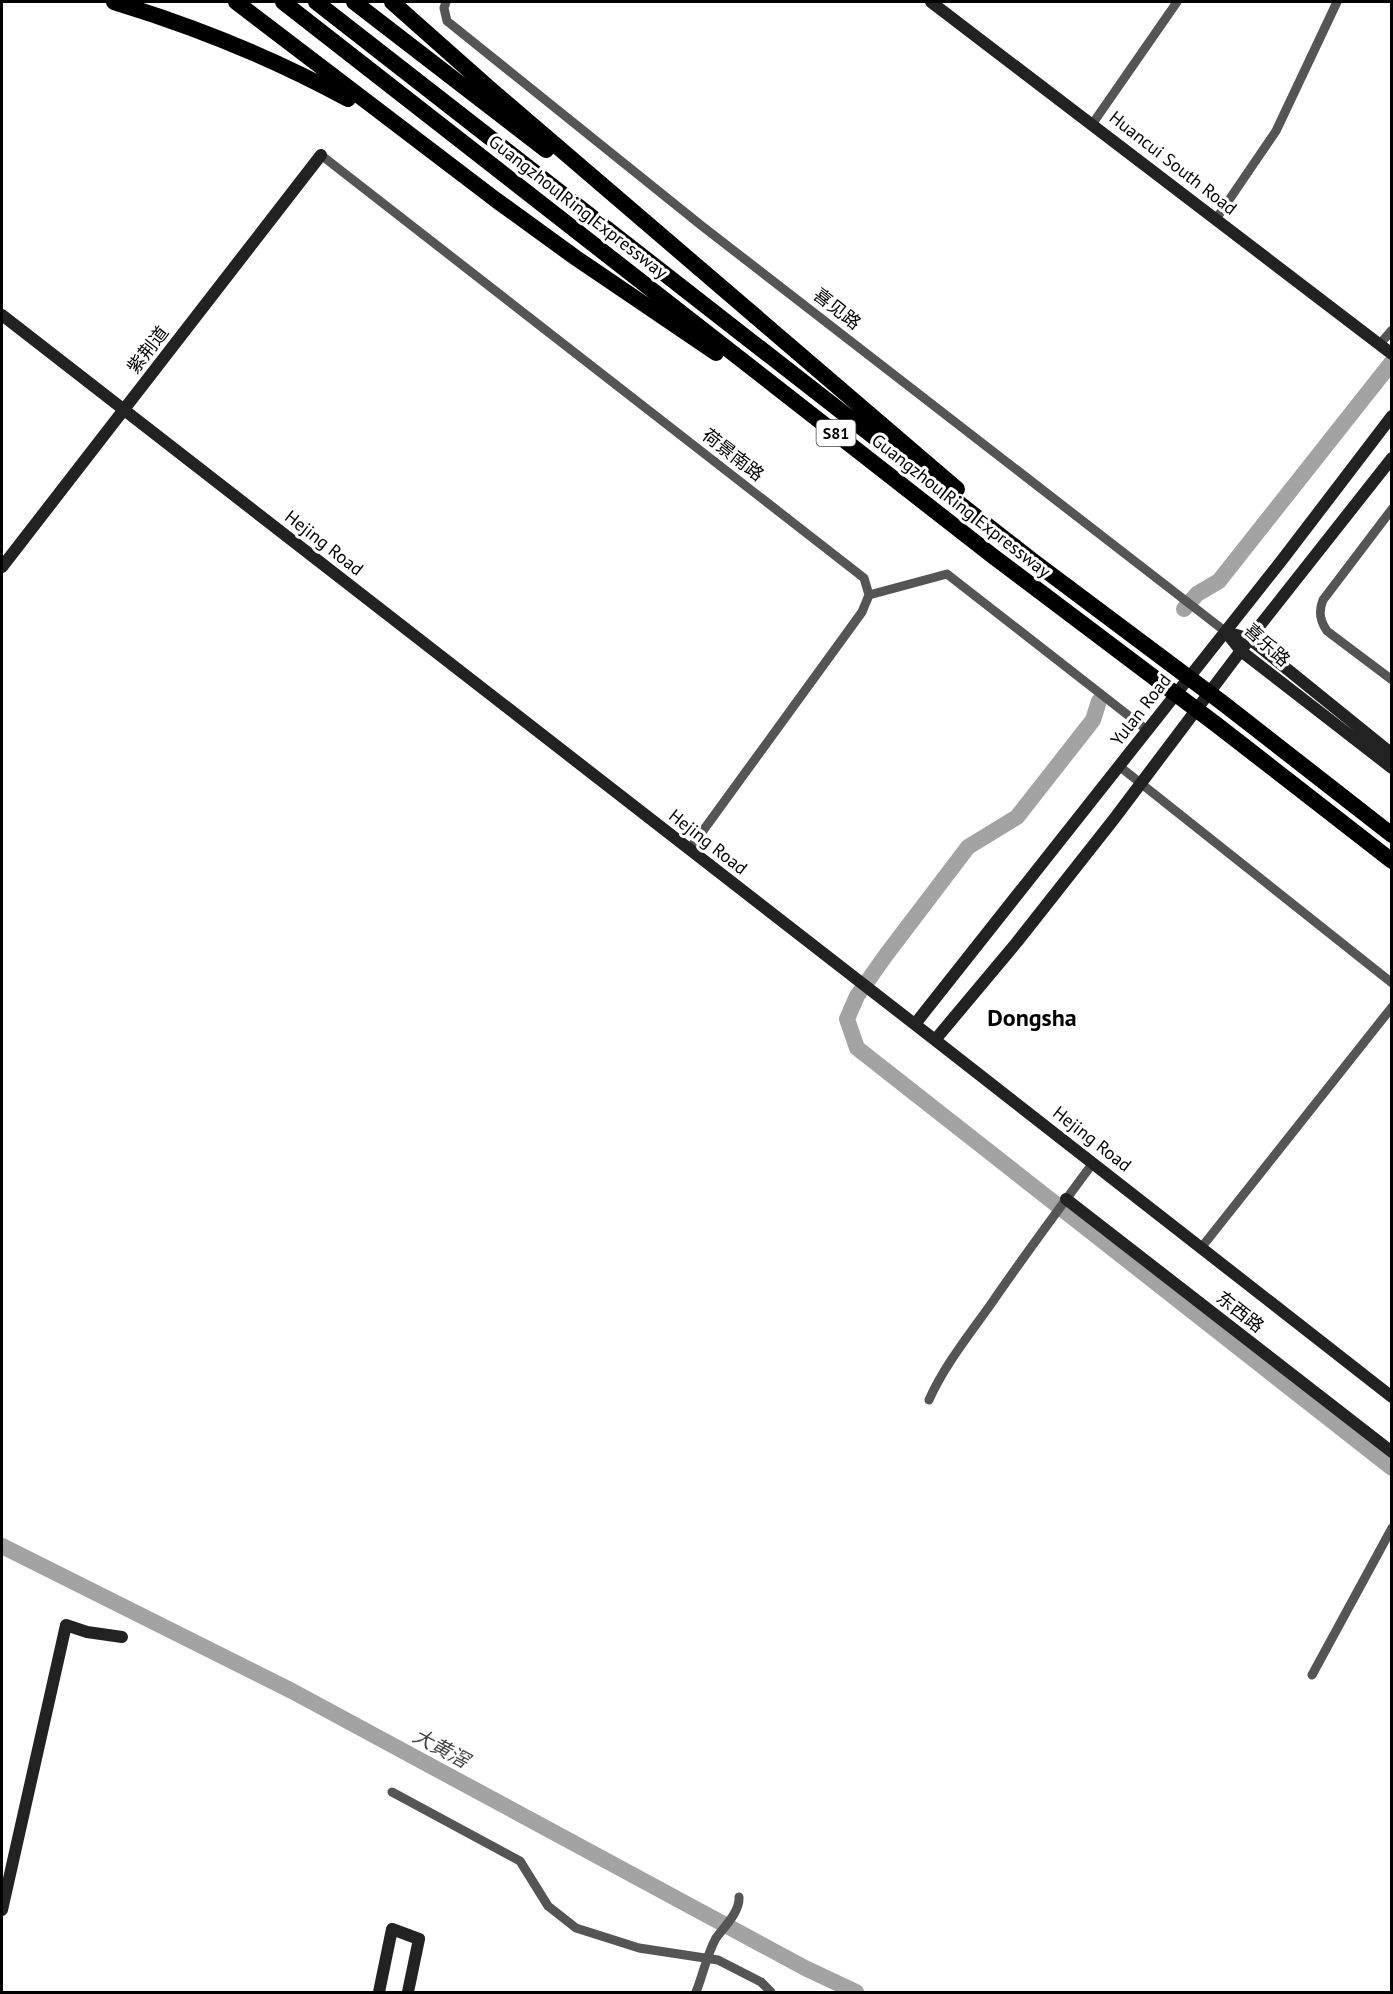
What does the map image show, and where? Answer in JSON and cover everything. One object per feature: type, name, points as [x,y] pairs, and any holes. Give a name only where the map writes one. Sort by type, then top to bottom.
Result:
[{"type":"highway","points":[[114,2],[194,27],[283,65],[374,113],[429,150]]},
{"type":"highway","points":[[236,2],[429,150],[576,258],[830,432],[994,557]]},
{"type":"highway","name":"Guangzhou Ring Expressway","points":[[283,2],[994,557],[1218,725],[1392,861]]},
{"type":"highway","name":"Guangzhou Ring Expressway","points":[[316,2],[1081,598],[1224,704],[1392,836]]},
{"type":"highway","points":[[354,2],[734,297]]},
{"type":"highway","points":[[392,2],[1081,598]]},
{"type":"street","name":"喜见路","points":[[446,2],[444,8],[447,21],[702,226],[1226,632]]},
{"type":"street","name":"Huancui South Road","points":[[931,2],[1385,349]]},
{"type":"street","points":[[1092,123],[1177,2]]},
{"type":"street","points":[[1216,219],[1276,131],[1337,2]]},
{"type":"street","name":"紫荆道","points":[[2,567],[321,155]]},
{"type":"street","name":"荷景南路","points":[[321,155],[864,578],[869,596]]},
{"type":"street","name":"Hejing Road","points":[[2,315],[1392,1397]]},
{"type":"street","points":[[1385,349],[1392,330]]},
{"type":"street","name":"Yulan Road","points":[[915,1024],[1226,632],[1392,416]]},
{"type":"street","points":[[935,1040],[1017,942],[1392,458]]},
{"type":"street","points":[[1392,508],[1323,600],[1320,608],[1321,622],[1327,632],[1392,680]]},
{"type":"street","points":[[689,850],[862,612],[869,596],[947,574],[1148,730]]},
{"type":"street","name":"喜乐路","points":[[1226,632],[1250,639],[1392,754]]},
{"type":"street","name":"喜乐路","points":[[1226,632],[1241,651],[1392,768]]},
{"type":"street","points":[[1119,766],[1392,983]]},
{"type":"street","points":[[1201,1248],[1392,1007]]},
{"type":"street","points":[[929,1400],[938,1381],[959,1349],[1093,1163]]},
{"type":"street","name":"东西路","points":[[1066,1199],[1392,1452]]},
{"type":"street","points":[[1312,1675],[1392,1528]]},
{"type":"street","points":[[2,1910],[66,1625],[87,1632],[122,1637]]},
{"type":"street","points":[[392,1792],[520,1861],[548,1906],[576,1928],[639,1948],[709,1958],[753,1977],[771,1992]]},
{"type":"street","points":[[696,1992],[715,1940],[733,1915],[740,1901],[739,1897]]},
{"type":"street","points":[[379,1992],[392,1929],[419,1939],[408,1992]]},
{"type":"waterway","points":[[1184,609],[1197,594],[1219,581],[1392,362]]},
{"type":"waterway","points":[[1099,701],[1093,720],[1017,817],[968,847],[857,996],[847,1019],[857,1048],[1392,1468]]},
{"type":"waterway","name":"大黄滘","points":[[2,1546],[292,1691],[805,1968],[856,1992]]},
{"type":"district","name":"Dongsha","points":[[1032,1018]]}]
